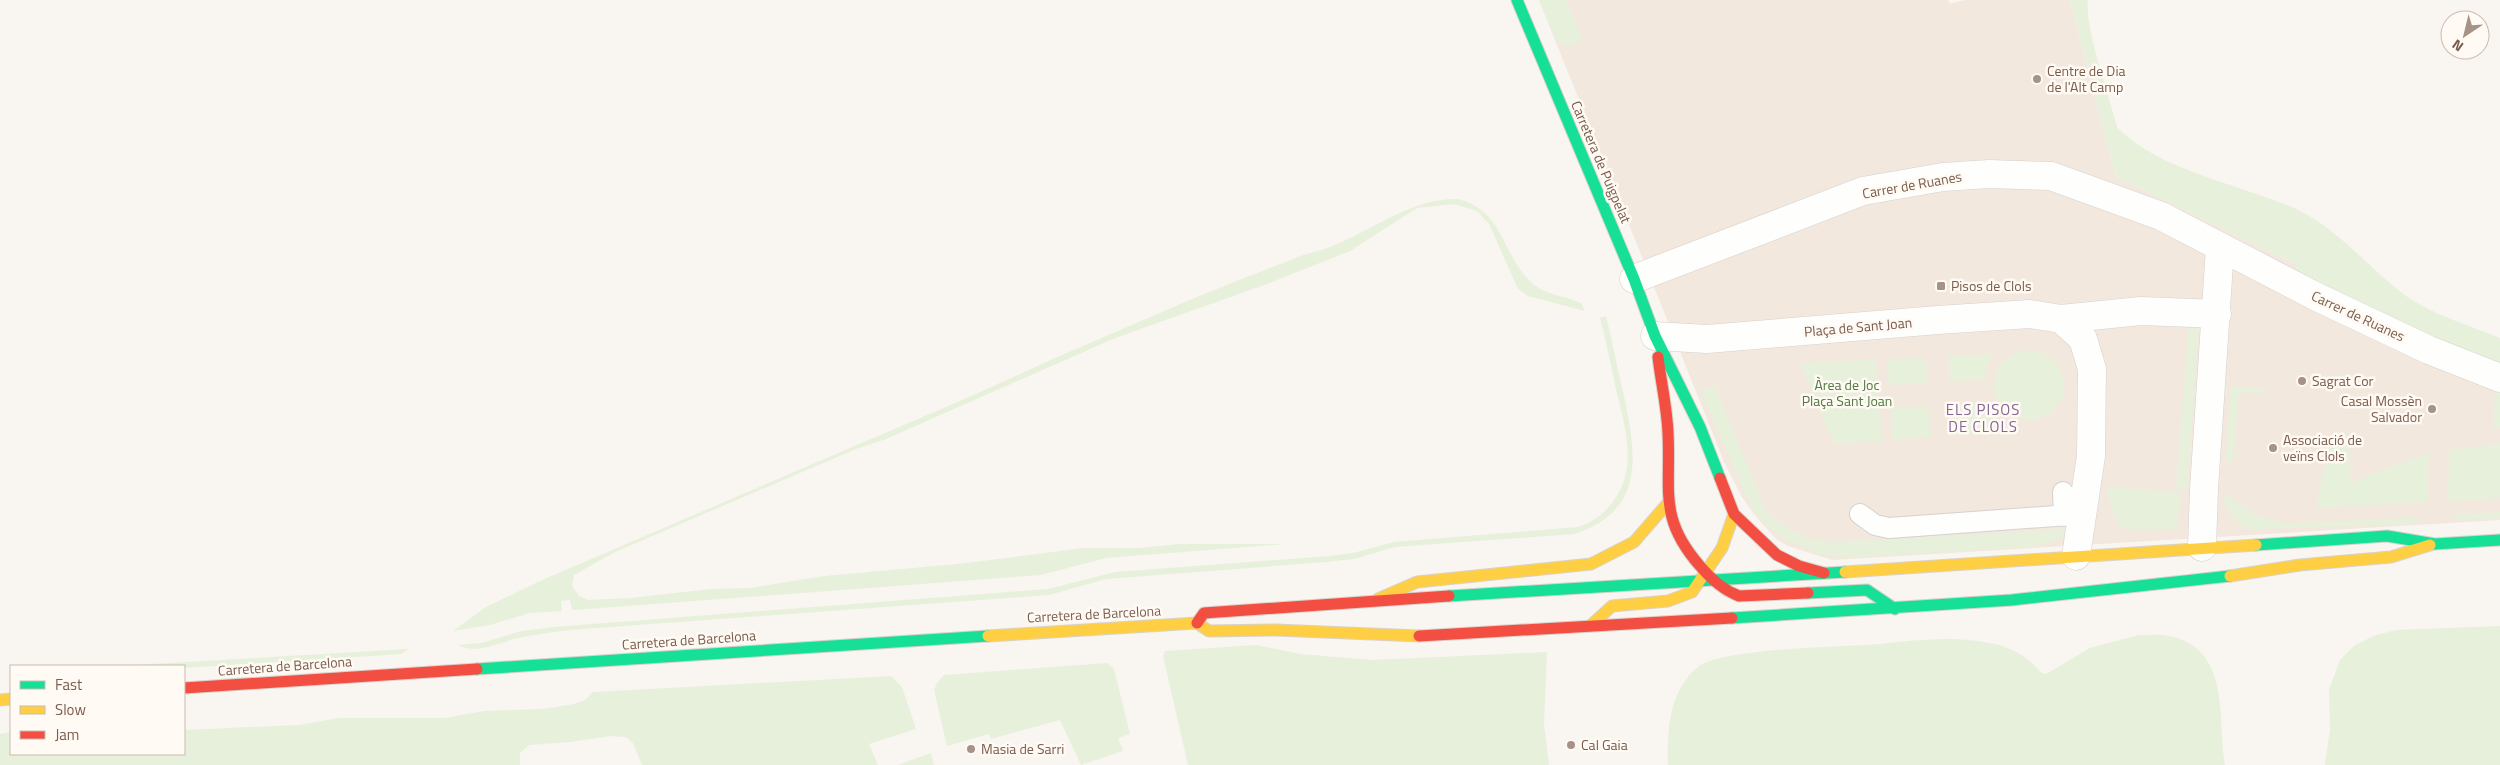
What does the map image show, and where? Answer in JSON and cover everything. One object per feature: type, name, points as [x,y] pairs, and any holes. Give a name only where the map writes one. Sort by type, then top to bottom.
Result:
[{"type":"main road","name":"Carretera de Puigpelat","points":[[1517,0],[1634,279],[1655,336]]},
{"type":"main road","points":[[1655,336],[1668,434],[1667,504],[1674,532],[1686,552],[1706,577],[1724,591],[1739,596],[1868,590],[1895,609]]},
{"type":"main road","points":[[1655,336],[1700,427],[1734,514],[1777,555],[1799,566],[1826,573]]},
{"type":"main road","points":[[1377,600],[1417,582],[1591,564],[1634,542],[1667,504]]},
{"type":"main road","points":[[1590,626],[1612,606],[1668,601],[1692,592],[1706,577],[1722,548],[1734,514]]},
{"type":"main road","points":[[2435,544],[2388,536],[1826,573],[1706,577],[1204,614],[1197,623],[1209,631],[1276,630],[1408,637],[1895,609],[2012,600],[2188,582],[2300,565],[2391,557],[2435,544],[2500,540]]},
{"type":"main road","name":"Carretera de Barcelona","points":[[185,688],[1197,623]]},
{"type":"street","name":"Carrer de Ruanes","points":[[1634,279],[1863,191],[1943,177],[1989,174],[2051,176],[2161,216],[2374,329],[2500,378]]},
{"type":"street","points":[[2202,547],[2220,248]]},
{"type":"street","name":"Plaça de Sant Joan","points":[[1655,336],[1707,340],[2030,314],[2061,319],[2141,310],[2217,314]]},
{"type":"street","points":[[2061,319],[2083,339],[2092,369],[2091,456],[2073,515],[2076,556]]},
{"type":"lane","points":[[1860,514],[1875,525],[1890,528],[2073,515],[2063,492]]},
{"type":"shaded area","points":[[1539,0],[1948,0],[1950,4],[1965,0],[2070,0],[2116,177],[2298,265],[2295,272],[2500,367],[2500,520],[1832,560],[1788,546],[1776,539],[1754,514],[1742,497],[1725,464]]},
{"type":"green space","points":[[1539,0],[1566,0],[1583,40],[1568,47],[1557,42]]},
{"type":"green space","points":[[2070,0],[2088,0],[2090,27],[2098,63],[2117,127],[2134,142],[2154,155],[2177,166],[2274,200],[2312,217],[2340,238],[2406,296],[2439,314],[2500,338],[2500,367],[2430,339],[2295,272],[2298,265],[2116,177]]},
{"type":"green space","points":[[1458,199],[1473,205],[1485,213],[1494,223],[1514,260],[1532,283],[1549,293],[1581,303],[1585,311],[1528,296],[1518,289],[1489,224],[1477,211],[1454,204],[1417,208],[1350,251],[1267,284],[1115,338],[886,439],[856,449],[615,552],[574,575],[572,586],[579,596],[589,600],[631,598],[710,589],[750,588],[825,576],[967,563],[1083,548],[1140,548],[1179,544],[1285,544],[1106,558],[1041,575],[574,610],[572,610],[570,600],[561,601],[562,611],[529,613],[490,625],[453,631],[486,607],[540,581],[967,398],[1055,358],[1204,294],[1344,241],[1399,213],[1437,201]]},
{"type":"green space","points":[[1606,316],[1631,432],[1633,454],[1631,474],[1626,493],[1615,509],[1598,523],[1574,534],[1395,547],[1354,559],[1106,579],[1049,595],[570,630],[523,637],[482,648],[465,648],[458,645],[482,643],[521,631],[554,627],[1048,589],[1115,572],[1330,556],[1353,553],[1394,542],[1578,527],[1597,518],[1612,503],[1620,490],[1628,462],[1626,433],[1600,318]]},
{"type":"green space","points":[[2189,326],[2199,327],[2187,489],[2176,488]]},
{"type":"green space","points":[[2022,350],[2036,350],[2049,356],[2058,365],[2064,378],[2062,398],[2054,410],[2036,420],[2022,420],[2009,414],[2000,405],[1994,392],[1994,378],[2000,365],[2009,356]]},
{"type":"green space","points":[[1993,354],[1986,368],[1985,379],[1950,382],[1948,356]]},
{"type":"green space","points":[[1926,358],[1927,382],[1889,385],[1887,359]]},
{"type":"green space","name":"Àrea de Joc Plaça Sant Joan","points":[[1876,359],[1882,441],[1834,444],[1800,363]]},
{"type":"green space","points":[[1715,386],[1766,511],[1771,517],[1793,531],[1812,539],[1833,542],[2069,529],[2057,539],[2030,547],[1846,558],[1819,554],[1788,541],[1770,528],[1753,511],[1701,391]]},
{"type":"green space","points":[[2231,386],[2264,388],[2264,393],[2239,392],[2233,461],[2226,461]]},
{"type":"green space","points":[[2495,387],[2500,390],[2500,428],[2493,428]]},
{"type":"green space","points":[[1986,403],[2002,424],[2018,431],[1953,435],[1951,405]]},
{"type":"green space","points":[[1928,406],[1931,437],[1893,440],[1891,408]]},
{"type":"green space","points":[[2329,439],[2349,439],[2351,483],[2429,452],[2427,502],[2316,508],[2324,468],[2326,468]]},
{"type":"green space","points":[[2500,444],[2500,498],[2448,501],[2449,450]]},
{"type":"green space","points":[[2108,486],[2180,493],[2177,529],[2129,530],[2120,526],[2115,520],[2108,494]]},
{"type":"green space","points":[[2225,494],[2256,515],[2288,524],[2423,517],[2411,524],[2254,529],[2244,526],[2233,516],[2224,503]]},
{"type":"green space","points":[[2500,512],[2500,518],[2460,520],[2451,515]]},
{"type":"green space","points":[[2500,626],[2500,765],[2325,765],[2330,729],[2329,690],[2340,660],[2355,645],[2376,635],[2396,630]]},
{"type":"green space","points":[[2139,635],[2169,636],[2189,643],[2203,655],[2212,670],[2218,688],[2225,765],[1668,765],[1669,725],[1676,699],[1688,676],[1698,667],[1710,661],[1729,656],[1778,650],[1952,639],[1983,642],[2005,647],[2015,651],[2046,674],[2090,648]]},
{"type":"green space","points":[[1257,645],[1300,654],[1372,660],[1547,652],[1544,724],[1549,765],[1188,765],[1163,656],[1165,651]]},
{"type":"green space","points":[[409,649],[401,654],[185,668],[185,665],[135,665]]},
{"type":"green space","points":[[1107,663],[1114,669],[1130,734],[1118,738],[1123,751],[1081,765],[1060,720],[991,739],[989,734],[947,746],[934,690],[944,675]]},
{"type":"green space","points":[[891,676],[902,687],[916,729],[869,744],[878,765],[642,765],[633,743],[626,737],[611,736],[529,745],[520,753],[520,765],[0,765],[0,734],[10,732],[10,755],[185,755],[185,730],[299,725],[339,718],[445,718],[484,711],[543,709],[574,704],[585,700],[593,692]]},
{"type":"green space","points":[[931,753],[934,765],[898,765]]},
{"type":"traffic: fast","points":[[1517,0],[1634,279],[1655,336],[1700,427],[1720,478]]},
{"type":"traffic: fast","points":[[2256,545],[2387,536],[2435,544],[2500,540]]},
{"type":"traffic: fast","points":[[1449,596],[1845,572]]},
{"type":"traffic: fast","points":[[1732,618],[2012,600],[2230,576]]},
{"type":"traffic: fast","points":[[1808,593],[1867,590],[1895,609]]},
{"type":"traffic: fast","points":[[477,669],[988,636]]},
{"type":"traffic: slow","points":[[1378,599],[1417,582],[1591,564],[1634,542],[1667,504]]},
{"type":"traffic: slow","points":[[1590,626],[1612,606],[1668,601],[1692,592],[1722,548],[1734,514]]},
{"type":"traffic: slow","points":[[1845,572],[2256,545]]},
{"type":"traffic: slow","points":[[2230,576],[2300,565],[2391,557],[2430,545]]},
{"type":"traffic: slow","points":[[1197,623],[1209,631],[1276,630],[1419,636]]},
{"type":"traffic: slow","points":[[988,636],[1197,623]]},
{"type":"traffic: slow","points":[[0,700],[10,699]]},
{"type":"traffic: jam","points":[[1658,357],[1667,424],[1669,503],[1672,518],[1687,549],[1713,580],[1728,591],[1739,596],[1808,593]]},
{"type":"traffic: jam","points":[[1720,478],[1734,514],[1777,555],[1799,566],[1824,573]]},
{"type":"traffic: jam","points":[[1197,623],[1204,613],[1449,596]]},
{"type":"traffic: jam","points":[[1419,636],[1732,618]]},
{"type":"traffic: jam","points":[[185,688],[477,669]]},
{"type":"place","name":"Centre de Dia de l'Alt Camp","points":[[2037,79]]},
{"type":"place","name":"Pisos de Clols","points":[[1941,286]]},
{"type":"place","name":"Sagrat Cor","points":[[2302,381]]},
{"type":"place","name":"Casal Mossèn Salvador","points":[[2432,409]]},
{"type":"place","name":"Associació de veïns Clols","points":[[2273,448]]},
{"type":"place","name":"Cal Gaia","points":[[1571,745]]},
{"type":"place","name":"Masia de Sarri","points":[[971,749]]},
{"type":"district","name":"ELS PISOS DE CLOLS","points":[[1983,418]]}]
